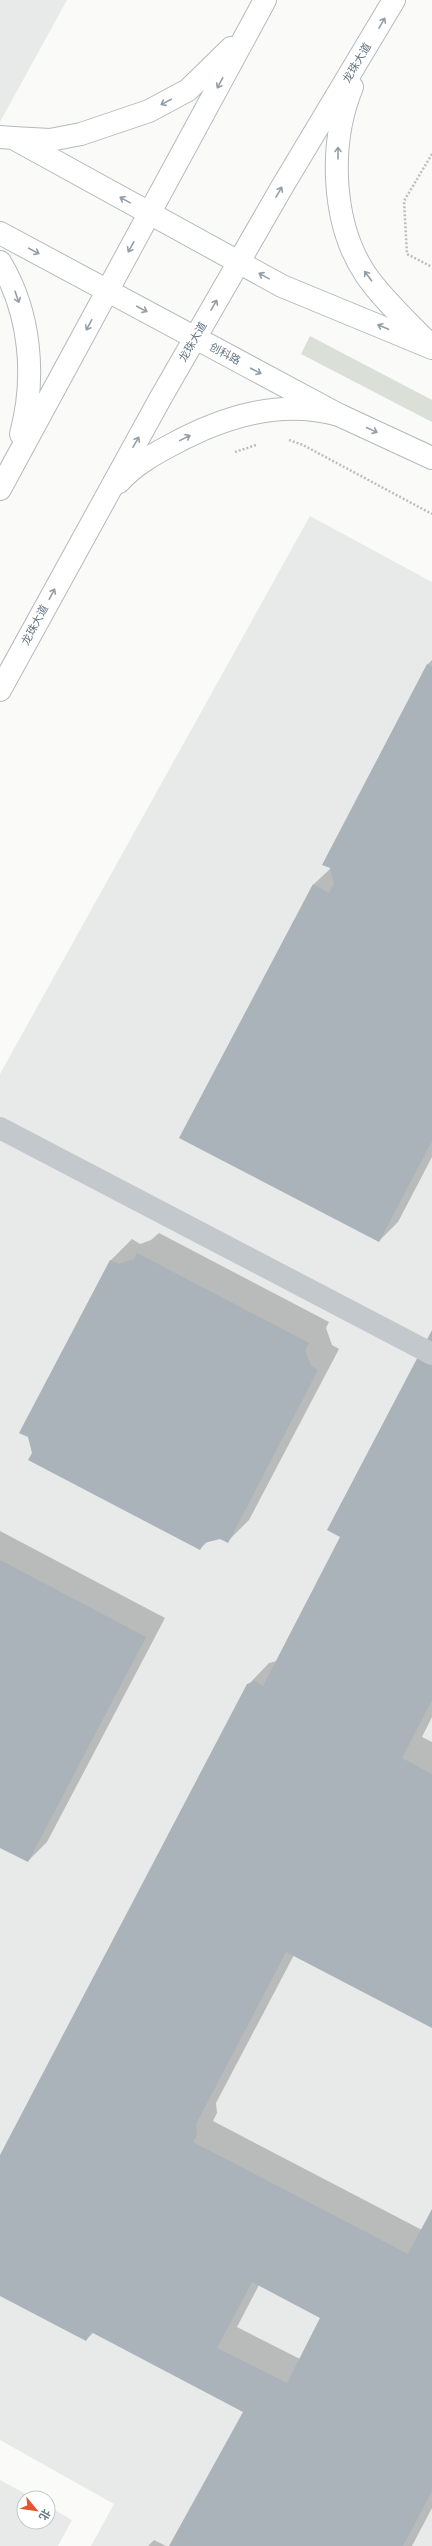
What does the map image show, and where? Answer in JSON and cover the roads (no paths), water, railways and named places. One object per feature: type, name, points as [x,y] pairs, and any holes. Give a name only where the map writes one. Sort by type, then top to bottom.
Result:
[{"type":"main road","points":[[0,489],[265,0]]},
{"type":"main road","name":"龙珠大道","points":[[0,690],[100,504],[238,262],[369,45],[394,0]]},
{"type":"main road","points":[[6,138],[50,140],[80,134],[149,111],[188,90],[248,32]]},
{"type":"main road","points":[[369,45],[347,99],[338,144],[338,185],[343,218],[352,248],[366,275],[432,347]]},
{"type":"main road","points":[[6,138],[150,213],[282,286],[432,347]]},
{"type":"main road","name":"创科路","points":[[0,233],[340,415],[432,458]]},
{"type":"main road","points":[[0,262],[10,278],[18,300],[26,334],[31,371],[27,412],[13,466]]},
{"type":"main road","points":[[100,504],[127,473],[153,454],[224,421],[251,413],[289,408],[322,410],[340,415]]},
{"type":"street","points":[[0,1128],[432,1354]]}]
